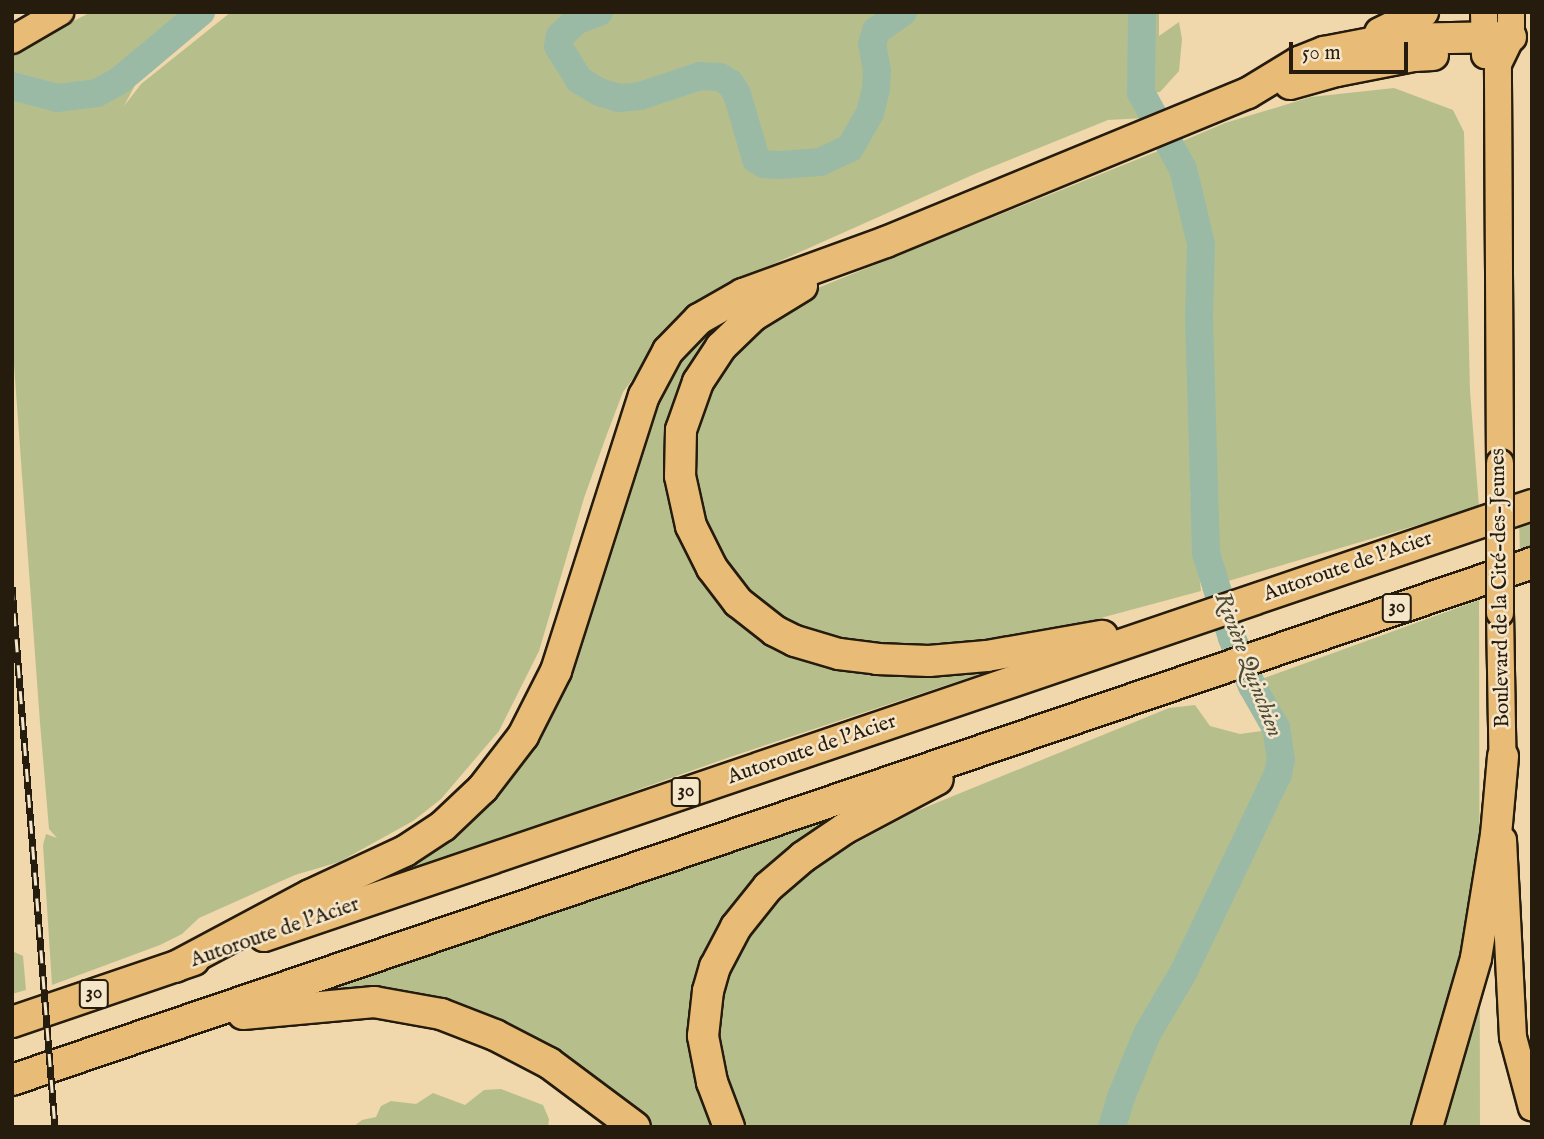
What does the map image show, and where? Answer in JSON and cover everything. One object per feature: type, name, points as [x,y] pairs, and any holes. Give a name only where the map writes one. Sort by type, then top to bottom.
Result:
[{"type":"highway","points":[[175,967],[310,895],[405,851],[443,825],[483,788],[523,736],[556,671],[636,416],[654,373],[668,351],[699,319],[743,294],[886,242],[1161,130],[1248,93],[1298,62],[1408,22],[1423,12]]},
{"type":"highway","points":[[1347,46],[1392,39],[1495,36]]},
{"type":"highway","points":[[1248,93],[1495,36]]},
{"type":"highway","points":[[886,242],[753,316],[721,347],[698,382],[681,430],[680,475],[699,546],[724,585],[758,619],[795,641],[839,654],[877,659],[929,661],[988,656],[1203,617]]},
{"type":"highway","name":"Autoroute de l'Acier","points":[[12,1022],[1532,505]]},
{"type":"highway","name":"30","points":[[12,1080],[1532,563]]},
{"type":"highway","points":[[729,1127],[719,1104],[706,1057],[704,1013],[715,967],[743,917],[784,871],[823,843],[1012,739]]},
{"type":"highway","points":[[1427,1127],[1476,958],[1496,835],[1503,756]]},
{"type":"highway","points":[[187,1020],[349,1003],[395,1003],[417,1007],[468,1023],[538,1056],[635,1127]]},
{"type":"main road","points":[[12,40],[60,12]]},
{"type":"main road","name":"Boulevard de la Cité-des-Jeunes","points":[[1495,36],[1502,814],[1513,1037],[1532,1108]]},
{"type":"green space","points":[[91,12],[187,12],[158,42],[124,106],[141,84],[231,12],[1159,12],[1159,36],[1179,22],[1182,39],[1179,71],[1160,92],[1132,94],[1144,118],[1108,120],[977,173],[735,281],[704,302],[656,348],[623,392],[584,498],[539,651],[499,731],[441,799],[413,821],[339,862],[295,875],[199,918],[182,934],[160,945],[52,985],[43,845],[46,834],[57,838],[49,829],[12,337],[12,53]]},
{"type":"green space","points":[[1394,88],[1453,110],[1464,132],[1470,391],[1479,507],[1225,582],[1216,558],[1212,502],[1190,490],[1201,591],[1071,626],[983,644],[906,648],[840,640],[781,621],[753,602],[718,560],[692,494],[691,435],[714,378],[739,348],[779,315],[820,287],[1163,149],[1180,175],[1182,225],[1199,213],[1178,143],[1225,123],[1311,97]]},
{"type":"green space","points":[[742,305],[716,340],[676,520],[685,550],[700,575],[741,622],[986,669],[986,672],[733,756],[380,881],[379,876],[509,775],[653,401],[681,351]]},
{"type":"green space","points":[[1532,516],[1532,549],[1520,553],[1519,521]]},
{"type":"green space","points":[[1479,600],[1480,1127],[743,1127],[733,1112],[712,1029],[735,952],[777,894],[849,847],[914,812],[1169,708],[1195,705],[1210,726],[1240,734],[1283,728],[1270,700],[1256,681]]},
{"type":"green space","points":[[840,816],[709,951],[717,1127],[651,1127],[554,1053],[337,994],[334,988]]},
{"type":"green space","points":[[12,951],[23,956],[26,990],[12,994]]},
{"type":"green space","points":[[501,1089],[543,1105],[549,1119],[548,1127],[353,1127],[362,1120],[376,1117],[381,1106],[391,1101],[416,1104],[433,1093],[465,1105],[484,1090]]},
{"type":"waterway","name":"Rivière Quinchien","points":[[12,86],[57,98],[97,93],[120,80],[201,12]]},
{"type":"waterway","name":"Rivière Quinchien","points":[[599,12],[576,21],[560,36],[558,46],[579,80],[599,92],[619,98],[640,96],[700,76],[720,77],[730,83],[737,94],[756,159],[764,164],[779,165],[820,162],[850,148],[870,113],[876,89],[877,71],[872,44],[876,31],[903,12]]},
{"type":"waterway","name":"Rivière Quinchien","points":[[1112,1127],[1147,1034],[1183,973],[1278,774],[1281,759],[1276,728],[1252,686],[1232,638],[1206,553],[1199,317],[1201,244],[1183,169],[1141,93],[1142,12]]},
{"type":"railway","points":[[12,587],[55,1127]]}]
